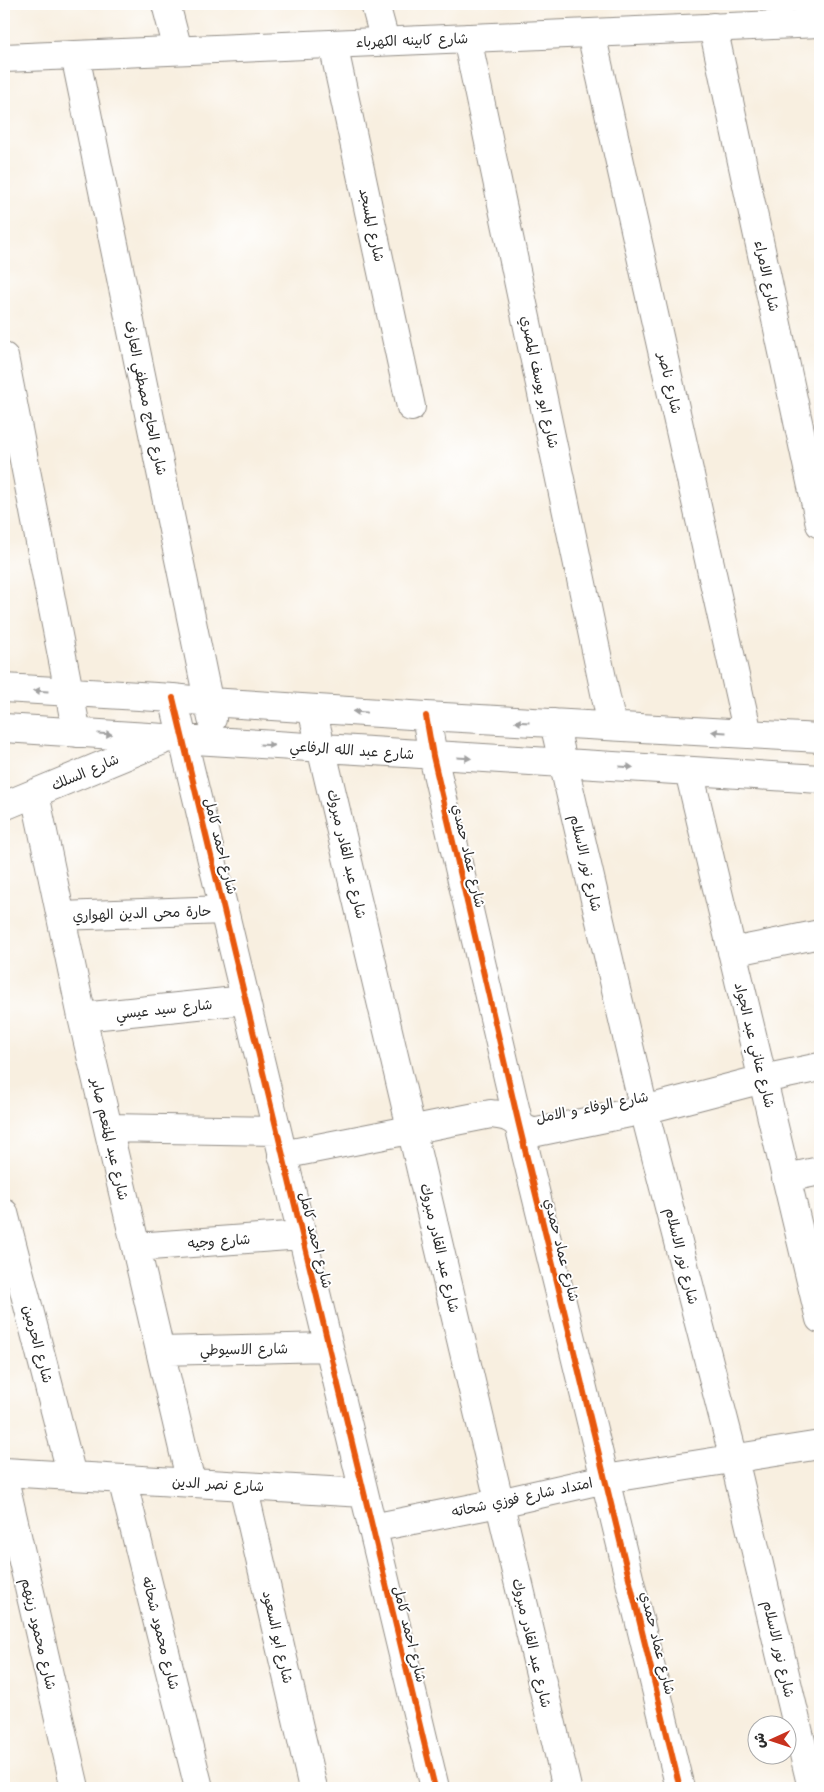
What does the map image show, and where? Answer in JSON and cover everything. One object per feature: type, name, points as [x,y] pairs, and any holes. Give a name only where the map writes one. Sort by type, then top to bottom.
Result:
[{"type":"street","points":[[166,4],[178,50]]},
{"type":"street","points":[[375,4],[385,41]]},
{"type":"street","name":"شارع كابينه الكهرباء","points":[[4,58],[713,27],[819,27]]},
{"type":"street","name":"شارع الامراء","points":[[713,27],[820,524]]},
{"type":"street","name":"شارع ناصر","points":[[591,33],[748,734]]},
{"type":"street","name":"شارع ابو يوسف المصري","points":[[467,38],[612,726]]},
{"type":"street","name":"شارع المسجد","points":[[333,44],[411,407]]},
{"type":"street","name":"شارع الحاج مصطفي العارف","points":[[75,55],[210,702],[216,742]]},
{"type":"street","points":[[4,357],[70,693],[76,733]]},
{"type":"street","points":[[4,688],[554,724],[820,738]]},
{"type":"street","name":"شارع احمد كامل","points":[[173,698],[174,739],[224,910],[435,1788]]},
{"type":"street","name":"شارع عبد القادر مبروك","points":[[312,709],[567,1788]]},
{"type":"street","name":"شارع عماد حمدي","points":[[426,716],[433,756],[519,1126],[680,1788]]},
{"type":"street","name":"شارع نور الاسلام","points":[[554,724],[644,1110],[734,1459],[812,1788]]},
{"type":"street","name":"شارع عبد الله الرفاعي","points":[[4,728],[820,779]]},
{"type":"street","name":"شارع السلك","points":[[4,806],[174,739]]},
{"type":"street","name":"شارع عناني عبد الجواد","points":[[689,771],[820,1319]]},
{"type":"street","name":"شارع عبد المنعم صابر","points":[[35,794],[82,1018],[191,1483]]},
{"type":"street","name":"حارة محى الدين الهواري","points":[[61,916],[224,910]]},
{"type":"street","points":[[732,952],[820,934]]},
{"type":"street","name":"شارع سيد عيسي","points":[[82,1018],[245,1000]]},
{"type":"street","name":"شارع الوفاء و الامل","points":[[108,1128],[280,1143],[412,1130],[490,1114],[511,1118],[519,1126],[530,1132],[538,1132],[644,1110],[763,1079],[820,1067]]},
{"type":"street","points":[[786,1178],[820,1171]]},
{"type":"street","name":"شارع الحرمين","points":[[4,1213],[72,1476]]},
{"type":"street","name":"شارع وجيه","points":[[136,1247],[302,1235]]},
{"type":"street","name":"شارع الاسيوطي","points":[[160,1351],[328,1347]]},
{"type":"street","name":"امتداد شارع فوزي شحاته","points":[[372,1528],[605,1480],[820,1445]]},
{"type":"street","name":"شارع نصر الدين","points":[[4,1472],[364,1493]]},
{"type":"street","name":"شارع محمود زينهم","points":[[4,1479],[75,1788]]},
{"type":"street","name":"شارع محمود شحاته","points":[[122,1479],[199,1788]]},
{"type":"street","name":"شارع ابو السعود","points":[[243,1486],[313,1788]]},
{"type":"cycle path","points":[[173,698],[435,1788]]},
{"type":"cycle path","points":[[426,716],[433,756],[519,1125],[680,1788]]}]
